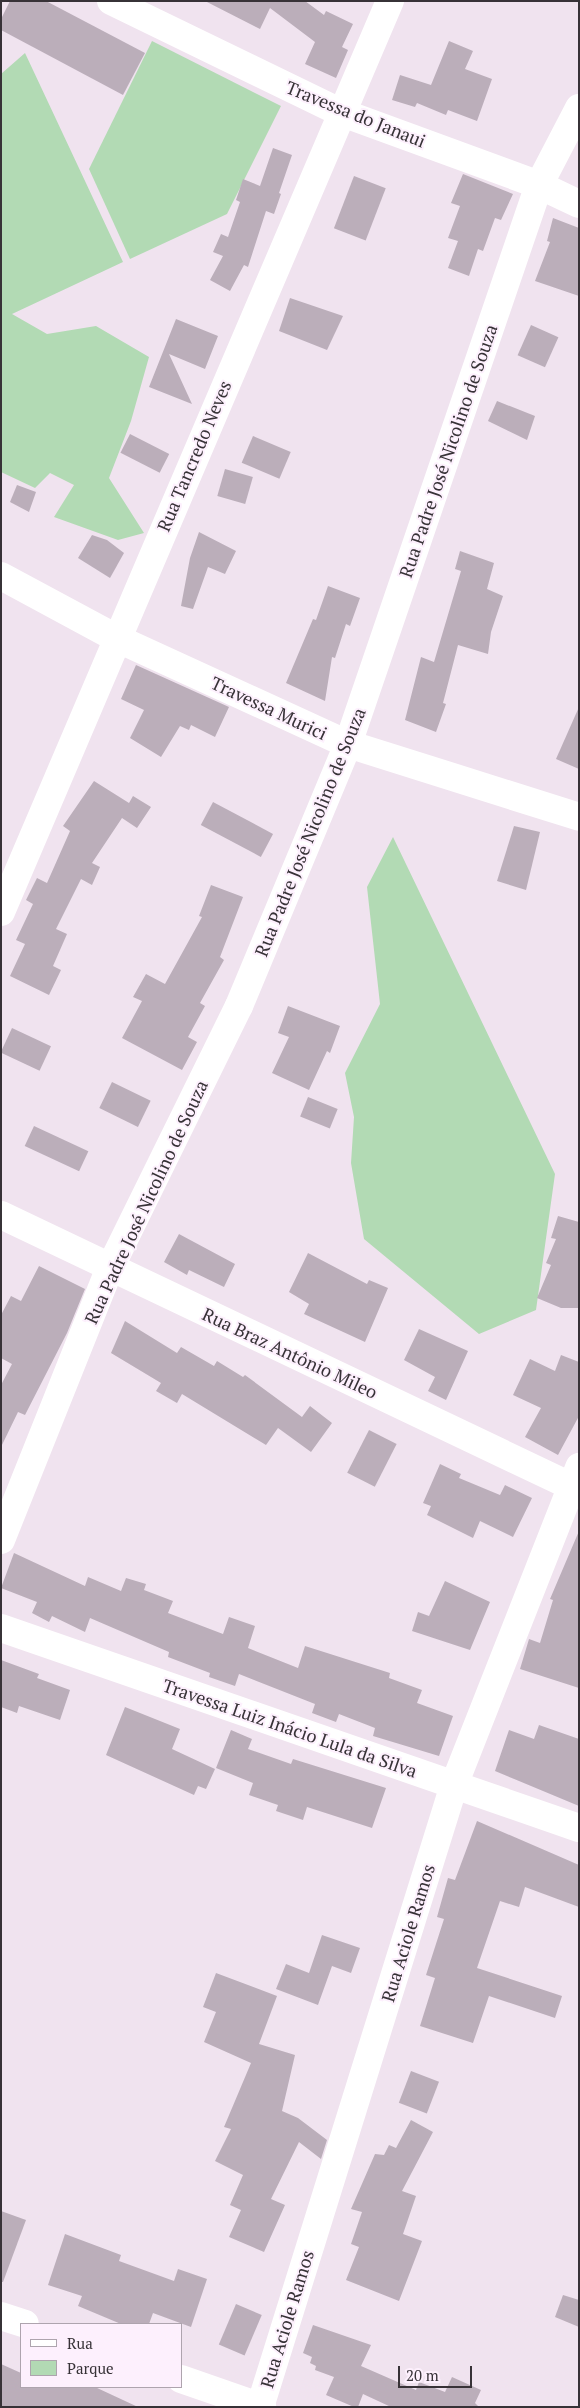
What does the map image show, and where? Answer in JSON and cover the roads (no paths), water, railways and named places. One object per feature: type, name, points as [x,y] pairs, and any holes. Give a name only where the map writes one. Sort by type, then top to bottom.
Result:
[{"type":"street","name":"Travessa do Janaui","points":[[111,1],[340,112],[539,185],[579,204]]},
{"type":"street","name":"Rua Tancredo Neves","points":[[1,912],[340,112],[390,1]]},
{"type":"street","name":"Rua Padre José Nicolino de Souza","points":[[1,1540],[110,1268],[239,1006],[348,744],[539,185],[579,108]]},
{"type":"street","name":"Travessa Murici","points":[[1,576],[116,638],[348,744],[579,817]]},
{"type":"street","name":"Rua Braz Antônio Mileo","points":[[1,1215],[110,1268],[576,1482]]},
{"type":"street","name":"Rua Aciole Ramos","points":[[261,2407],[454,1785],[576,1482]]},
{"type":"street","name":"Travessa Luiz Inácio Lula da Silva","points":[[1,1628],[579,1828]]},
{"type":"street","points":[[1,2316],[22,2323]]},
{"type":"street","points":[[182,2379],[261,2407]]}]
